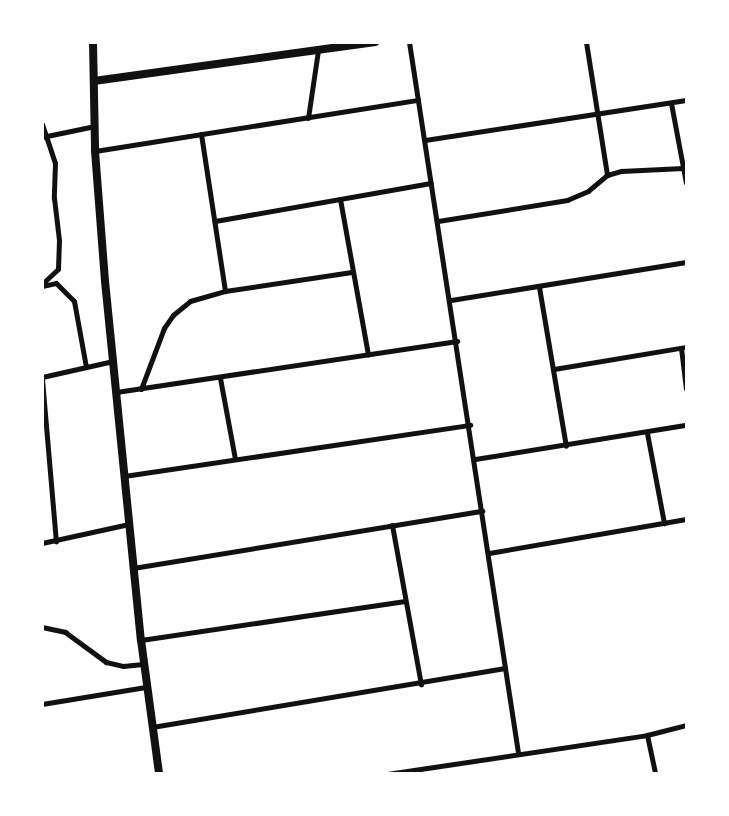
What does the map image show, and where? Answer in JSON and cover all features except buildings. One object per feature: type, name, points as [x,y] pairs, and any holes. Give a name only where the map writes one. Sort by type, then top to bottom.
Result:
[{"type":"street","points":[[92,42],[95,151],[113,361],[143,664],[159,774]]},
{"type":"street","points":[[94,81],[321,47],[375,42]]},
{"type":"street","points":[[410,42],[424,140],[458,341],[518,753]]},
{"type":"street","points":[[586,42],[607,175]]},
{"type":"street","points":[[308,118],[321,47]]},
{"type":"street","points":[[95,151],[418,100]]},
{"type":"street","points":[[424,140],[686,100]]},
{"type":"street","points":[[671,103],[686,183]]},
{"type":"street","points":[[42,124],[49,136],[56,168],[54,198],[58,269],[42,285]]},
{"type":"street","points":[[42,137],[95,126]]},
{"type":"street","points":[[201,134],[225,291]]},
{"type":"street","points":[[438,221],[568,200],[588,191],[607,175],[637,169],[683,168]]},
{"type":"street","points":[[214,221],[431,183]]},
{"type":"street","points":[[340,199],[368,355]]},
{"type":"street","points":[[450,300],[686,262]]},
{"type":"street","points":[[141,389],[173,315],[190,301],[225,291],[352,272]]},
{"type":"street","points":[[42,285],[56,283],[74,301],[86,367]]},
{"type":"street","points":[[539,287],[566,446]]},
{"type":"street","points":[[116,392],[458,341]]},
{"type":"street","points":[[554,369],[684,347],[686,388]]},
{"type":"street","points":[[56,541],[42,378],[113,361]]},
{"type":"street","points":[[220,378],[235,459]]},
{"type":"street","points":[[124,476],[470,424]]},
{"type":"street","points":[[475,459],[647,433],[686,425]]},
{"type":"street","points":[[647,433],[664,523]]},
{"type":"street","points":[[42,464],[49,464]]},
{"type":"street","points":[[133,568],[482,511]]},
{"type":"street","points":[[489,553],[686,519]]},
{"type":"street","points":[[42,543],[129,524]]},
{"type":"street","points":[[392,525],[421,684]]},
{"type":"street","points":[[141,640],[405,601]]},
{"type":"street","points":[[42,627],[65,632],[106,662],[123,666],[143,664]]},
{"type":"street","points":[[152,727],[421,684],[505,668]]},
{"type":"street","points":[[42,704],[146,686]]},
{"type":"street","points":[[387,774],[647,735],[685,724]]},
{"type":"street","points":[[647,735],[655,774]]},
{"type":"street","points":[[433,766],[435,774]]}]
